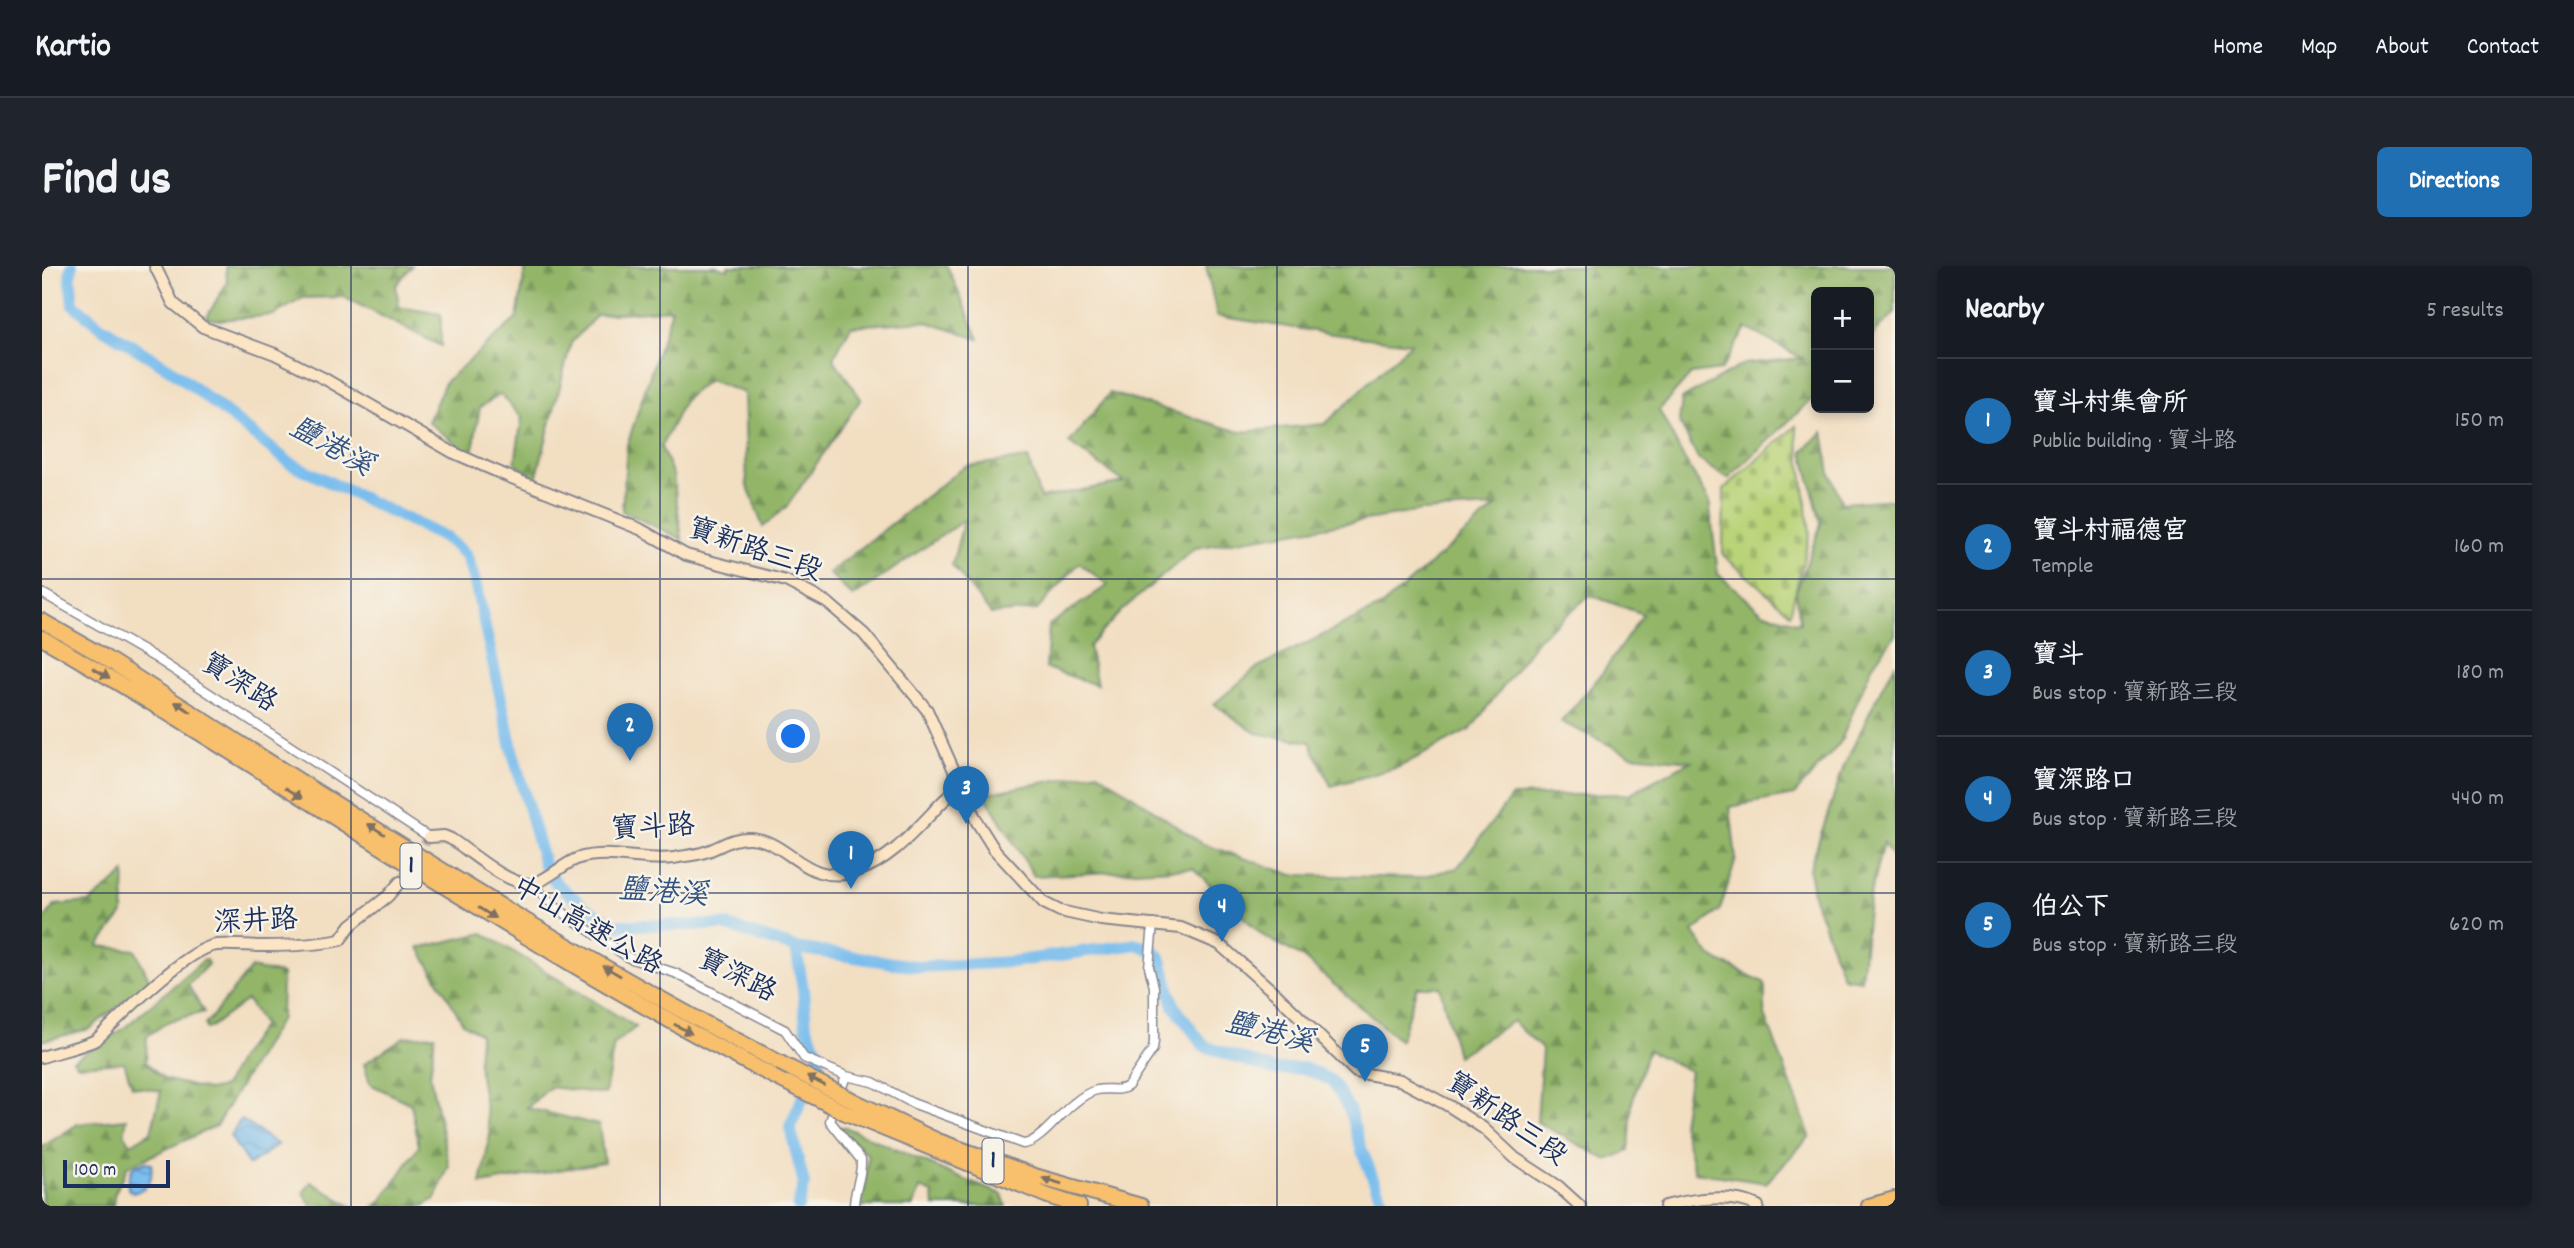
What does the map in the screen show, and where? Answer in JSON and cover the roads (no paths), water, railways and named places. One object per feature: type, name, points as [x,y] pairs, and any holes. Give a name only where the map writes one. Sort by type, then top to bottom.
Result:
[{"type":"highway","name":"中山高速公路","points":[[42,621],[96,652],[462,883],[684,1013],[780,1063],[849,1106],[1012,1182],[1079,1206]]},
{"type":"highway","name":"中山高速公路","points":[[42,638],[547,950],[711,1044],[787,1083],[938,1140],[1038,1177],[1141,1206]]},
{"type":"highway","points":[[1868,1206],[1895,1199]]},
{"type":"street","name":"寶新路三段","points":[[155,266],[173,303],[203,327],[299,366],[452,452],[640,529],[686,555],[786,581],[828,603],[864,634],[927,710],[977,822],[994,849],[1044,903],[1060,911],[1101,920],[1153,924],[1192,931],[1219,944],[1277,995],[1356,1072],[1400,1080],[1449,1106],[1483,1128],[1515,1158],[1558,1186],[1580,1206]]},
{"type":"street","name":"寶深路","points":[[42,593],[154,657],[429,837],[444,836],[451,839],[510,879],[535,885],[545,898],[561,911],[629,958],[676,973],[785,1030],[804,1058],[846,1076],[873,1082],[912,1103],[1003,1138],[1028,1144],[1087,1094],[1106,1089],[1122,1090],[1137,1074],[1153,1049],[1154,1041],[1154,987],[1149,967],[1153,924]]},
{"type":"street","name":"寶斗路","points":[[535,885],[561,866],[586,857],[670,858],[703,853],[733,839],[749,838],[766,843],[814,870],[828,874],[850,873],[869,866],[890,853],[960,789]]},
{"type":"street","name":"深井路","points":[[42,1057],[96,1040],[200,950],[214,945],[269,946],[340,940],[351,925],[388,896],[400,882]]},
{"type":"street","points":[[846,1076],[830,1121],[861,1160],[861,1177],[854,1195],[854,1206]]},
{"type":"street","points":[[1665,1206],[1724,1198],[1758,1206]]},
{"type":"water","points":[[241,1119],[278,1145],[249,1165],[230,1136]]},
{"type":"water","points":[[151,1163],[149,1182],[147,1186],[133,1193],[128,1189],[130,1173],[133,1167]]},
{"type":"waterway","name":"鹽港溪","points":[[72,266],[70,276],[73,304],[101,327],[170,369],[290,463],[447,539],[466,555],[475,582],[513,753],[544,864],[556,883],[585,907],[615,925],[724,925],[796,948],[920,967],[1011,962],[1137,944],[1154,951],[1160,957],[1174,1006],[1204,1046],[1274,1070],[1304,1068],[1332,1081],[1349,1109],[1384,1206]]},
{"type":"waterway","points":[[796,948],[806,1027],[819,1053],[819,1060],[790,1127],[804,1184],[798,1206]]},
{"type":"tunnel","points":[[400,882],[429,837]]},
{"type":"place","name":"寶斗村福德宮","points":[[630,761]]},
{"type":"place","name":"寶斗","points":[[966,824]]},
{"type":"place","name":"寶斗村集會所","points":[[851,889]]},
{"type":"place","name":"寶深路口","points":[[1222,942]]},
{"type":"place","name":"伯公下","points":[[1365,1082]]}]
